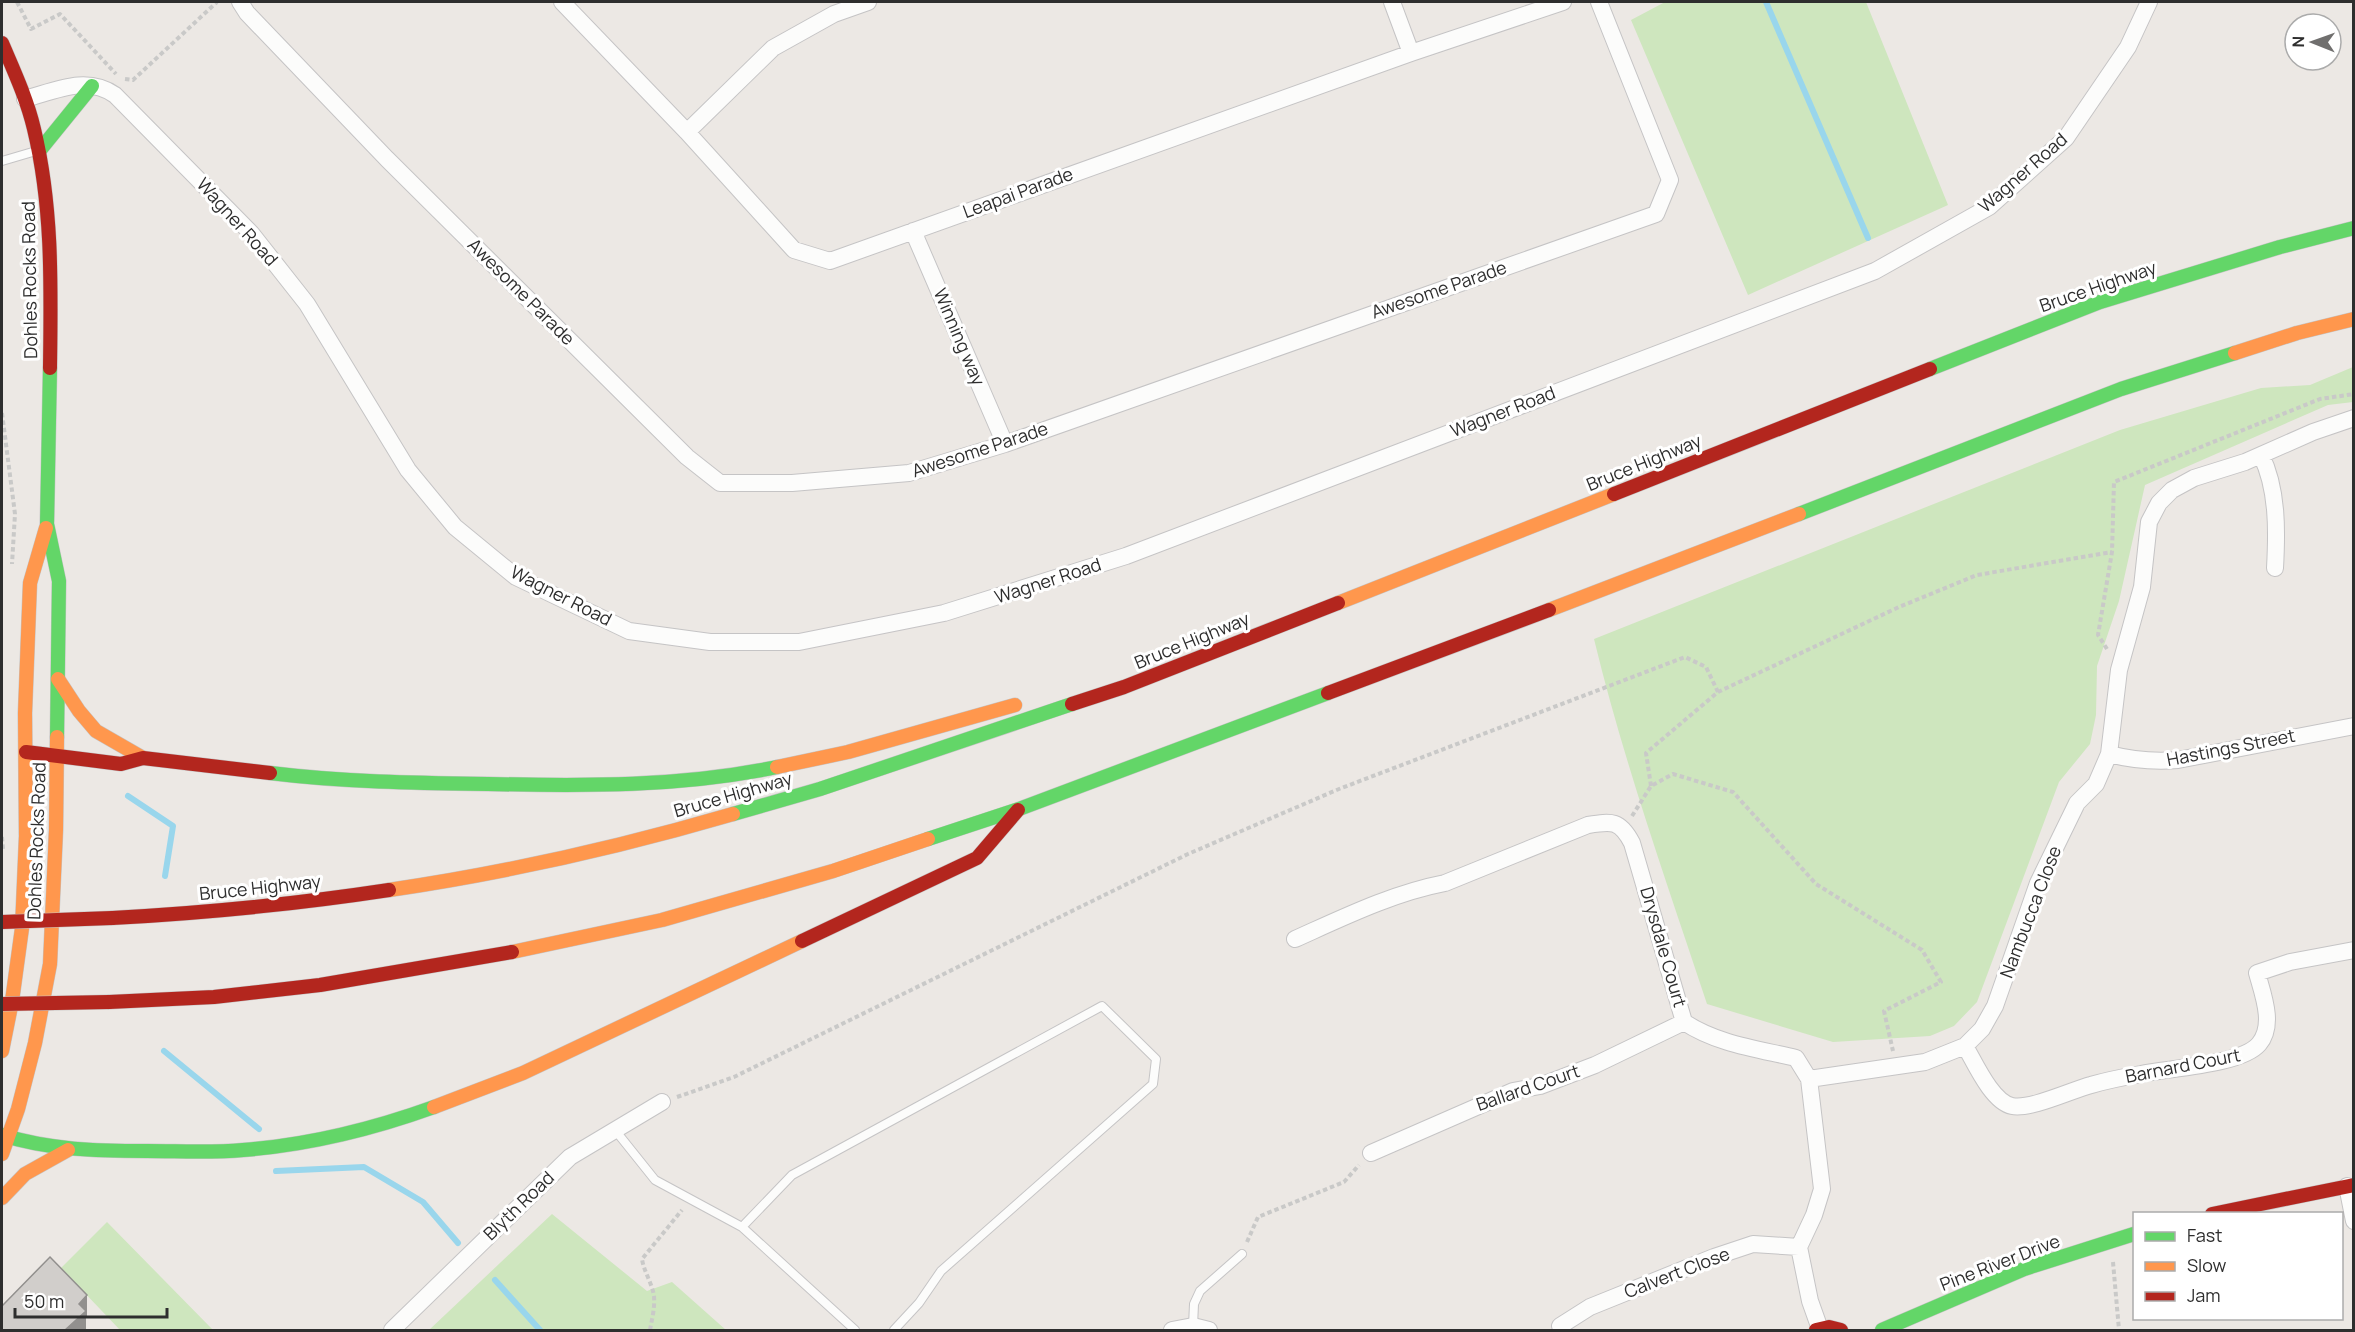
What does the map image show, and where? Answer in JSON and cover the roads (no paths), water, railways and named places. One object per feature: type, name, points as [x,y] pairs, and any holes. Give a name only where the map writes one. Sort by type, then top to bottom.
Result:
[{"type":"main road","name":"Dohles Rocks Road","points":[[2,43],[25,99],[40,150],[45,184],[51,253],[47,524],[59,581],[58,756],[55,882],[50,964],[35,1043],[5,1136],[2,1154]]},
{"type":"main road","points":[[40,150],[92,86]]},
{"type":"main road","name":"Bruce Highway","points":[[2,922],[219,912],[381,892],[516,868],[628,843],[820,789],[1124,687],[2100,302],[2280,247],[2354,228]]},
{"type":"main road","points":[[2,1004],[214,997],[320,985],[524,949],[662,920],[756,894],[1019,809],[1681,560],[2121,389],[2297,333],[2354,319]]},
{"type":"main road","name":"Dohles Rocks Road","points":[[2,1051],[12,1001],[22,928],[26,836],[30,583],[47,524]]},
{"type":"main road","points":[[58,679],[79,711],[96,731],[143,758]]},
{"type":"main road","points":[[1055,695],[1124,687]]},
{"type":"main road","points":[[26,752],[121,764],[143,758],[355,782],[616,786],[727,777],[848,752],[1024,702]]},
{"type":"main road","points":[[5,1136],[40,1147],[68,1150],[252,1149],[324,1138],[401,1120],[466,1097],[523,1072],[977,858],[1019,809]]},
{"type":"main road","points":[[2,1198],[22,1173],[50,1162],[68,1150]]},
{"type":"main road","points":[[2222,1212],[2350,1186]]},
{"type":"main road","name":"Pine River Drive","points":[[1882,1330],[2024,1269],[2133,1234]]},
{"type":"main road","points":[[1818,1330],[1830,1327],[1840,1330]]},
{"type":"street","name":"Awesome Parade","points":[[240,2],[247,13],[395,167],[687,457],[720,483],[792,483],[909,473],[1005,444],[1656,214],[1670,180],[1599,2]]},
{"type":"street","name":"Leapai Parade","points":[[562,2],[687,132],[794,250],[830,261],[1411,52],[1563,2]]},
{"type":"street","points":[[687,132],[773,48],[850,5],[868,2]]},
{"type":"street","points":[[1392,2],[1411,52]]},
{"type":"street","name":"Wagner Road","points":[[25,99],[73,85],[92,86],[115,95],[251,233],[307,304],[408,470],[455,527],[516,577],[629,631],[710,642],[799,642],[944,613],[1126,556],[1875,271],[1989,207],[2066,138],[2128,47],[2149,2]]},
{"type":"street","name":"Winning way","points":[[913,231],[1005,444]]},
{"type":"street","name":"Nambucca Close","points":[[1809,1079],[1925,1062],[1965,1046],[1982,1029],[1995,1006],[2038,883],[2077,803],[2096,784],[2109,754],[2119,670],[2142,587],[2149,522],[2159,502],[2172,490],[2194,478],[2261,455],[2313,432],[2354,418]]},
{"type":"street","points":[[2261,455],[2269,478],[2277,528],[2275,568]]},
{"type":"street","name":"Hastings Street","points":[[2109,754],[2157,762],[2178,760],[2255,743],[2354,726]]},
{"type":"street","name":"Drysdale Court","points":[[1295,939],[1374,904],[1424,887],[1446,883],[1588,825],[1613,823],[1624,828],[1635,852],[1684,1022],[1699,1032],[1728,1042],[1796,1058],[1809,1079]]},
{"type":"street","name":"Barnard Court","points":[[1965,1046],[1997,1099],[2012,1107],[2034,1104],[2090,1085],[2142,1073],[2231,1059],[2248,1053],[2260,1043],[2266,1031],[2266,1010],[2257,974],[2290,962],[2354,950]]},
{"type":"street","name":"Ballard Court","points":[[1371,1153],[1513,1091],[1540,1086],[1595,1065],[1684,1022]]},
{"type":"street","points":[[1809,1079],[1822,1189],[1814,1215],[1799,1247],[1818,1330]]},
{"type":"street","name":"Blyth Road","points":[[392,1330],[570,1157],[662,1102]]},
{"type":"street","points":[[2350,1186],[2354,1221]]},
{"type":"street","name":"Calvert Close","points":[[1560,1326],[1590,1307],[1714,1257],[1753,1244],[1799,1247]]},
{"type":"street","points":[[1172,1330],[1201,1328]]},
{"type":"lane","points":[[2,161],[40,150]]},
{"type":"lane","points":[[742,1227],[792,1175],[1102,1006],[1156,1059],[1153,1084],[941,1271],[919,1303],[894,1330]]},
{"type":"lane","points":[[615,1130],[655,1180],[742,1227],[855,1330]]},
{"type":"lane","points":[[1201,1328],[1194,1304],[1200,1291],[1242,1254]]},
{"type":"waterway","points":[[1766,2],[1868,238]]},
{"type":"waterway","points":[[128,796],[173,826],[165,876]]},
{"type":"waterway","points":[[164,1051],[259,1129]]},
{"type":"waterway","points":[[276,1171],[364,1167],[423,1202],[458,1243]]},
{"type":"waterway","points":[[495,1280],[540,1330]]}]
